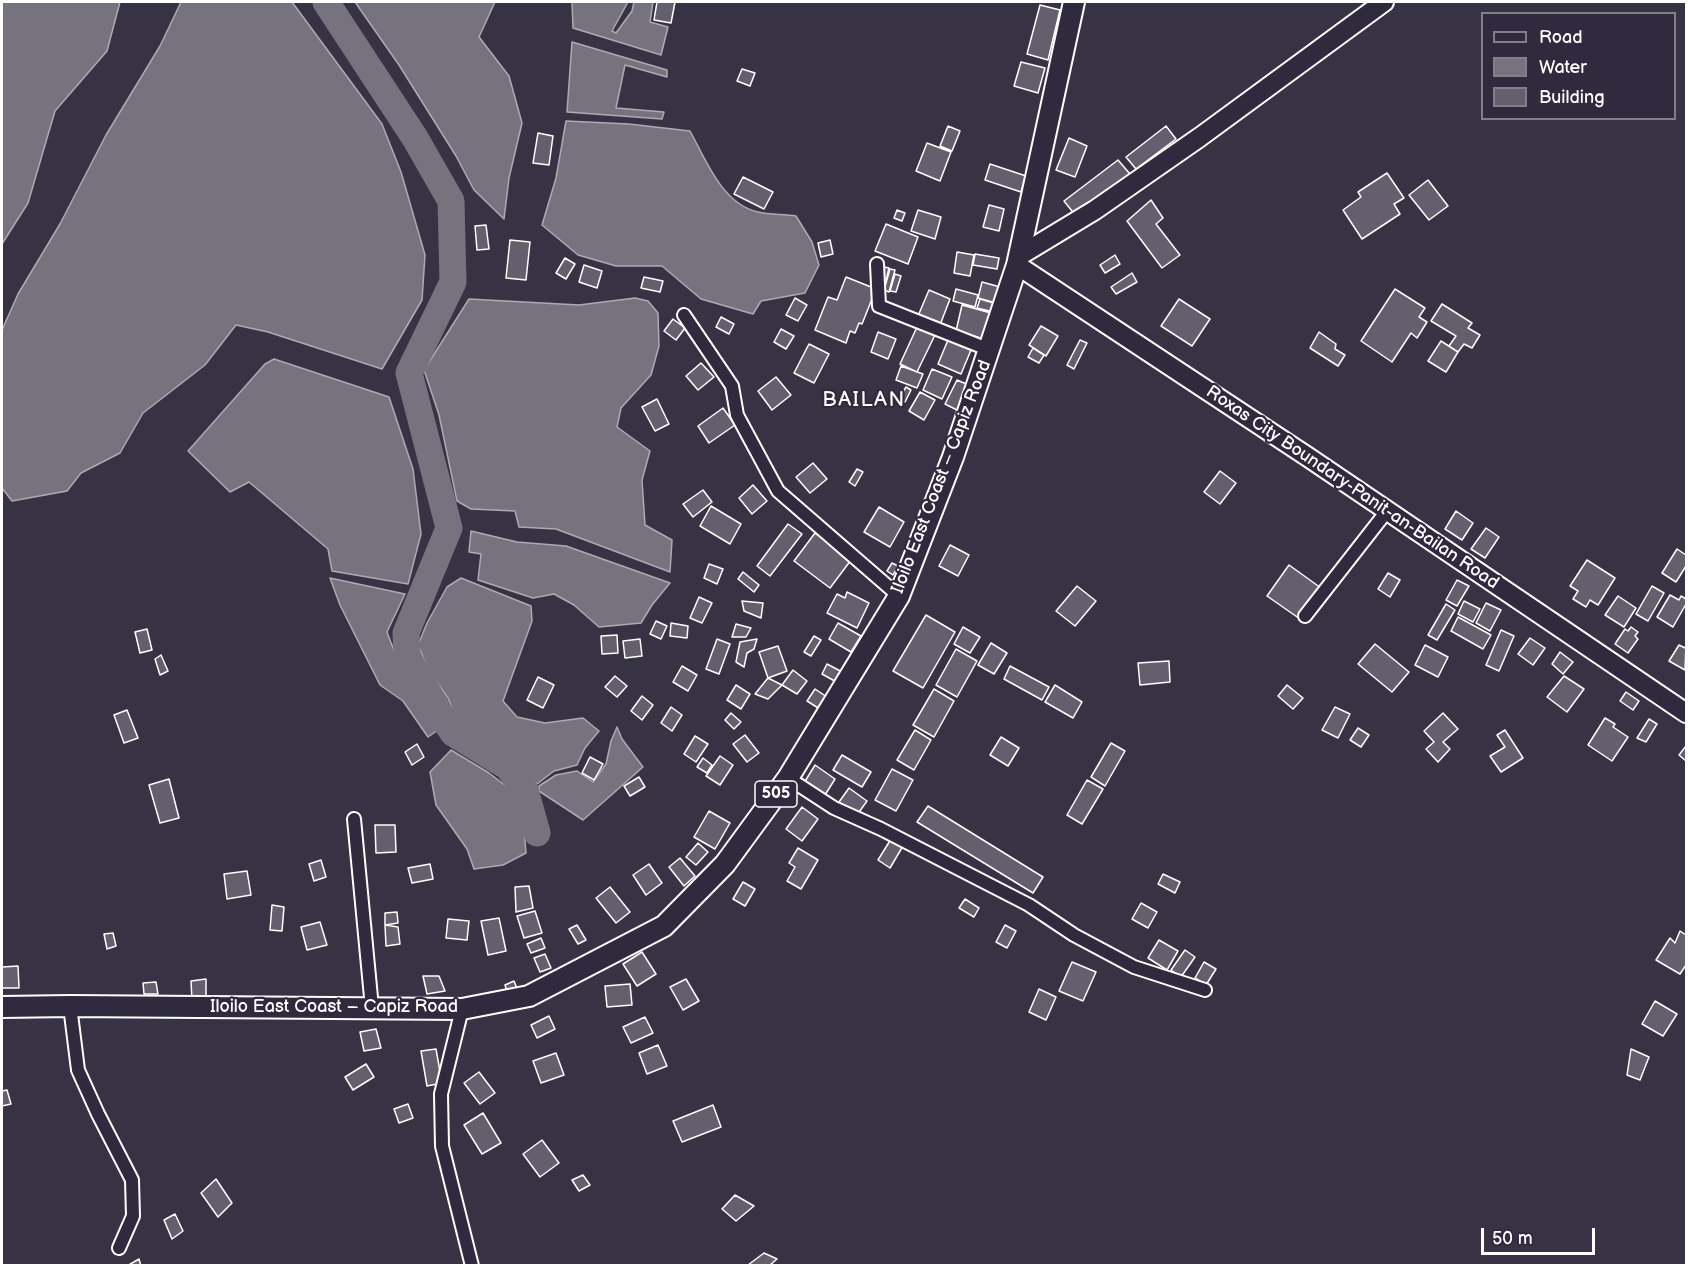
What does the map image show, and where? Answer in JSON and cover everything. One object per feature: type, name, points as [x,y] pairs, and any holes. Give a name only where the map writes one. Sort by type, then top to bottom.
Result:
[{"type":"main road","name":"Iloilo East Coast – Capiz Road","points":[[2,1008],[70,1006],[462,1008],[529,996],[664,926],[725,864],[788,778],[899,596],[953,457],[1018,260],[1074,2]]},
{"type":"main road","points":[[1018,260],[1104,204],[1384,2]]},
{"type":"main road","name":"Roxas City Boundary-Panit-an-Bailan Road","points":[[1018,260],[1686,713]]},
{"type":"street","points":[[877,264],[879,306],[990,350]]},
{"type":"street","points":[[684,315],[732,386],[737,415],[778,491],[899,596]]},
{"type":"street","points":[[1305,616],[1387,511]]},
{"type":"street","points":[[788,778],[834,807],[1029,905],[1074,935],[1134,967],[1205,990]]},
{"type":"street","points":[[354,819],[372,1008]]},
{"type":"street","points":[[70,1006],[78,1070],[132,1180],[133,1216],[119,1248]]},
{"type":"street","points":[[462,1008],[441,1094],[442,1146],[472,1266]]},
{"type":"water","points":[[2,2],[120,2],[107,51],[55,111],[28,203],[2,244]]},
{"type":"water","points":[[181,2],[292,2],[382,124],[401,172],[425,255],[422,300],[382,369],[268,332],[236,325],[205,365],[143,413],[120,453],[81,473],[67,491],[12,501],[2,488],[2,330],[18,294],[60,224],[106,135],[160,46]]},
{"type":"water","points":[[355,2],[495,2],[479,37],[509,76],[522,123],[509,178],[504,219],[474,190],[456,156],[399,65]]},
{"type":"water","points":[[572,2],[628,2],[612,31],[616,33],[632,11],[634,2],[653,2],[650,22],[668,27],[661,55],[573,28]]},
{"type":"water","points":[[572,42],[667,70],[667,77],[625,65],[616,108],[664,112],[662,119],[567,112]]},
{"type":"water","points":[[566,121],[629,124],[690,131],[716,179],[734,200],[758,212],[796,216],[812,242],[819,265],[805,293],[761,301],[753,314],[701,299],[662,266],[616,266],[578,255],[542,225],[556,178]]},
{"type":"water","points":[[635,298],[648,301],[658,313],[659,346],[651,375],[621,408],[617,427],[650,451],[642,480],[645,525],[672,540],[670,572],[556,529],[519,527],[515,511],[471,509],[457,501],[439,415],[424,370],[469,299],[579,305]]},
{"type":"water","points":[[274,359],[389,397],[413,469],[421,534],[408,584],[332,571],[328,549],[249,482],[230,492],[188,451],[265,364]]},
{"type":"water","points":[[471,531],[517,542],[566,546],[670,583],[641,623],[599,627],[574,605],[554,594],[533,598],[478,580],[481,554],[469,552]]},
{"type":"water","points":[[330,578],[405,594],[387,632],[401,669],[424,701],[438,730],[428,737],[403,701],[380,685],[340,605]]},
{"type":"water","points":[[461,578],[531,606],[532,621],[503,701],[517,717],[545,723],[583,718],[599,731],[585,748],[577,765],[554,771],[537,784],[508,753],[458,724],[448,698],[429,671],[418,645],[447,587]]},
{"type":"water","points":[[617,727],[622,739],[643,767],[583,820],[539,791],[539,786],[556,775],[577,771],[593,782],[606,764]]},
{"type":"water","points":[[451,750],[510,789],[523,816],[526,853],[503,865],[474,869],[467,849],[436,805],[430,772]]},
{"type":"building","points":[[657,2],[675,2],[671,23],[654,20]]},
{"type":"building","points":[[1040,5],[1060,10],[1048,60],[1027,54]]},
{"type":"building","points":[[1021,62],[1045,68],[1038,93],[1014,86]]},
{"type":"building","points":[[742,69],[755,73],[750,86],[737,81]]},
{"type":"building","points":[[948,126],[960,131],[952,151],[940,146]]},
{"type":"building","points":[[1166,126],[1176,139],[1136,169],[1126,157]]},
{"type":"building","points":[[538,133],[553,136],[549,165],[533,163]]},
{"type":"building","points":[[1069,138],[1087,146],[1075,177],[1056,170]]},
{"type":"building","points":[[927,143],[951,152],[940,181],[916,171]]},
{"type":"building","points":[[1118,160],[1130,174],[1076,216],[1064,201]]},
{"type":"building","points":[[990,164],[1026,176],[1021,192],[985,180]]},
{"type":"building","points":[[1387,173],[1404,198],[1394,204],[1400,214],[1362,239],[1343,210],[1361,197],[1358,192]]},
{"type":"building","points":[[743,177],[773,192],[764,209],[734,194]]},
{"type":"building","points":[[1428,180],[1448,206],[1429,220],[1409,195]]},
{"type":"building","points":[[1151,200],[1163,218],[1156,224],[1180,255],[1162,268],[1127,221]]},
{"type":"building","points":[[989,205],[1004,209],[999,231],[983,227]]},
{"type":"building","points":[[897,210],[905,213],[902,221],[894,218]]},
{"type":"building","points":[[918,210],[941,217],[935,239],[911,231]]},
{"type":"building","points":[[886,224],[918,237],[908,264],[875,251]]},
{"type":"building","points":[[486,225],[489,249],[477,250],[475,226]]},
{"type":"building","points":[[510,240],[530,242],[526,280],[506,278]]},
{"type":"building","points":[[830,240],[833,254],[821,257],[818,243]]},
{"type":"building","points":[[957,252],[974,255],[970,276],[954,273]]},
{"type":"building","points":[[975,254],[999,258],[997,269],[973,265]]},
{"type":"building","points":[[1115,255],[1120,264],[1105,273],[1100,265]]},
{"type":"building","points":[[565,258],[575,264],[566,279],[556,273]]},
{"type":"building","points":[[584,265],[602,271],[597,288],[579,282]]},
{"type":"building","points":[[884,267],[889,268],[886,281],[881,279]]},
{"type":"building","points":[[890,269],[895,270],[889,292],[884,290]]},
{"type":"building","points":[[1132,273],[1137,282],[1116,294],[1111,287]]},
{"type":"building","points":[[895,274],[901,276],[896,292],[890,291]]},
{"type":"building","points":[[644,277],[663,281],[660,292],[641,288]]},
{"type":"building","points":[[846,277],[876,289],[862,324],[859,323],[855,333],[850,331],[846,343],[815,330],[828,297],[837,300]]},
{"type":"building","points":[[982,282],[1000,287],[996,303],[978,298]]},
{"type":"building","points":[[956,289],[978,295],[975,307],[953,301]]},
{"type":"building","points":[[1395,289],[1425,308],[1419,317],[1427,322],[1417,338],[1411,333],[1392,362],[1361,341]]},
{"type":"building","points":[[929,290],[950,299],[940,325],[918,316]]},
{"type":"building","points":[[795,298],[807,305],[798,321],[786,315]]},
{"type":"building","points":[[980,299],[1000,305],[998,313],[977,308]]},
{"type":"building","points":[[1179,299],[1210,319],[1192,346],[1161,326]]},
{"type":"building","points":[[1442,304],[1472,323],[1468,328],[1480,335],[1472,348],[1464,344],[1458,352],[1449,346],[1456,336],[1431,321]]},
{"type":"building","points":[[962,305],[998,315],[991,341],[956,331]]},
{"type":"building","points":[[721,317],[734,324],[729,334],[716,327]]},
{"type":"building","points":[[673,319],[685,328],[676,340],[664,331]]},
{"type":"building","points":[[1041,326],[1058,336],[1046,356],[1029,345]]},
{"type":"building","points":[[917,327],[935,335],[917,372],[900,364]]},
{"type":"building","points":[[781,329],[794,336],[786,349],[774,342]]},
{"type":"building","points":[[878,332],[896,339],[888,359],[871,352]]},
{"type":"building","points":[[1319,332],[1336,344],[1335,349],[1345,355],[1338,366],[1310,348]]},
{"type":"building","points":[[948,340],[971,350],[961,374],[938,364]]},
{"type":"building","points":[[1080,340],[1087,343],[1074,369],[1067,365]]},
{"type":"building","points":[[1441,341],[1458,352],[1446,372],[1428,361]]},
{"type":"building","points":[[809,344],[829,354],[814,383],[794,373]]},
{"type":"building","points":[[1033,348],[1044,355],[1039,363],[1028,357]]},
{"type":"building","points":[[701,363],[714,377],[698,390],[686,376]]},
{"type":"building","points":[[901,366],[923,374],[917,388],[896,380]]},
{"type":"building","points":[[932,369],[952,377],[942,399],[923,390]]},
{"type":"building","points":[[776,377],[791,395],[772,410],[758,391]]},
{"type":"building","points":[[957,380],[971,386],[959,411],[945,404]]},
{"type":"building","points":[[906,387],[911,390],[905,402],[899,399]]},
{"type":"building","points":[[920,392],[935,400],[924,420],[909,411]]},
{"type":"building","points":[[657,399],[669,424],[655,431],[642,407]]},
{"type":"building","points":[[723,408],[735,425],[709,443],[698,426]]},
{"type":"building","points":[[813,463],[827,479],[810,493],[796,477]]},
{"type":"building","points":[[857,469],[863,472],[855,486],[849,482]]},
{"type":"building","points":[[1220,471],[1236,483],[1220,504],[1204,492]]},
{"type":"building","points":[[753,485],[767,501],[752,514],[739,498]]},
{"type":"building","points":[[703,490],[712,502],[693,517],[683,504]]},
{"type":"building","points":[[711,506],[741,524],[730,544],[700,526]]},
{"type":"building","points":[[879,507],[904,522],[890,547],[864,532]]},
{"type":"building","points":[[1456,511],[1473,523],[1462,540],[1445,529]]},
{"type":"building","points":[[788,524],[802,534],[770,576],[757,566]]},
{"type":"building","points":[[1486,528],[1499,537],[1485,558],[1471,549]]},
{"type":"building","points":[[815,533],[851,560],[830,588],[794,561]]},
{"type":"building","points":[[950,545],[969,555],[958,576],[939,566]]},
{"type":"building","points":[[1677,549],[1686,555],[1686,566],[1676,582],[1662,573]]},
{"type":"building","points":[[1587,560],[1615,578],[1598,605],[1590,600],[1586,607],[1573,599],[1578,591],[1570,586]]},
{"type":"building","points":[[892,563],[898,566],[893,575],[887,571]]},
{"type":"building","points":[[709,564],[723,569],[717,584],[704,578]]},
{"type":"building","points":[[1289,565],[1321,588],[1300,619],[1267,596]]},
{"type":"building","points":[[743,572],[759,585],[754,592],[738,579]]},
{"type":"building","points":[[1388,573],[1400,580],[1390,597],[1378,589]]},
{"type":"building","points":[[1457,580],[1469,586],[1457,606],[1446,600]]},
{"type":"building","points":[[1077,586],[1096,601],[1075,626],[1056,611]]},
{"type":"building","points":[[1652,586],[1664,593],[1648,621],[1636,614]]},
{"type":"building","points":[[847,592],[869,603],[857,628],[827,613],[837,594],[845,598]]},
{"type":"building","points":[[1670,595],[1679,600],[1681,596],[1686,599],[1686,604],[1673,627],[1657,617]]},
{"type":"building","points":[[1618,596],[1636,608],[1624,627],[1605,615]]},
{"type":"building","points":[[699,597],[712,603],[702,623],[690,618]]},
{"type":"building","points":[[742,601],[763,603],[761,618],[744,611]]},
{"type":"building","points":[[1464,601],[1480,609],[1473,622],[1458,614]]},
{"type":"building","points":[[1486,603],[1501,610],[1490,631],[1476,623]]},
{"type":"building","points":[[1446,604],[1455,610],[1437,640],[1428,635]]},
{"type":"building","points":[[926,615],[955,632],[923,688],[893,671]]},
{"type":"building","points":[[1458,617],[1491,635],[1483,649],[1451,631]]},
{"type":"building","points":[[656,621],[667,626],[661,639],[650,634]]},
{"type":"building","points":[[671,623],[688,626],[687,638],[670,636]]},
{"type":"building","points":[[838,623],[861,636],[851,652],[829,639]]},
{"type":"building","points":[[736,624],[751,628],[746,637],[732,637]]},
{"type":"building","points":[[963,627],[980,637],[970,653],[954,644]]},
{"type":"building","points":[[1631,627],[1638,632],[1635,636],[1638,639],[1628,653],[1615,644],[1625,629],[1628,631]]},
{"type":"building","points":[[147,629],[152,650],[140,653],[135,632]]},
{"type":"building","points":[[1501,630],[1514,636],[1499,671],[1486,665]]},
{"type":"building","points":[[617,635],[618,653],[602,654],[601,636]]},
{"type":"building","points":[[814,636],[821,640],[811,656],[804,652]]},
{"type":"building","points":[[1530,638],[1545,648],[1533,665],[1518,654]]},
{"type":"building","points":[[640,639],[642,656],[625,658],[623,641]]},
{"type":"building","points":[[717,639],[730,644],[719,674],[706,669]]},
{"type":"building","points":[[757,639],[754,649],[747,653],[744,667],[736,662],[740,642]]},
{"type":"building","points":[[991,643],[1007,653],[994,674],[978,665]]},
{"type":"building","points":[[1375,644],[1409,672],[1392,692],[1358,664]]},
{"type":"building","points":[[1425,645],[1448,657],[1438,677],[1415,665]]},
{"type":"building","points":[[1679,645],[1685,648],[1686,645],[1685,670],[1669,661]]},
{"type":"building","points":[[778,646],[787,671],[768,678],[759,652]]},
{"type":"building","points":[[956,649],[977,661],[957,697],[936,685]]},
{"type":"building","points":[[1560,652],[1573,662],[1563,674],[1552,664]]},
{"type":"building","points":[[161,655],[168,671],[160,675],[155,659]]},
{"type":"building","points":[[1169,661],[1170,682],[1140,685],[1138,663]]},
{"type":"building","points":[[827,664],[846,674],[840,684],[822,674]]},
{"type":"building","points":[[682,666],[697,675],[688,691],[673,682]]},
{"type":"building","points":[[1010,666],[1049,687],[1042,700],[1004,679]]},
{"type":"building","points":[[793,670],[807,681],[797,694],[782,685]]},
{"type":"building","points":[[615,676],[627,686],[617,697],[605,687]]},
{"type":"building","points":[[1564,676],[1584,689],[1567,712],[1547,697]]},
{"type":"building","points":[[538,677],[554,685],[543,708],[527,700]]},
{"type":"building","points":[[768,678],[782,685],[768,699],[755,694]]},
{"type":"building","points":[[736,685],[750,694],[741,709],[727,700]]},
{"type":"building","points":[[1055,685],[1082,702],[1073,718],[1045,702]]},
{"type":"building","points":[[1287,685],[1303,698],[1293,709],[1278,696]]},
{"type":"building","points":[[815,689],[830,699],[823,711],[807,701]]},
{"type":"building","points":[[934,689],[954,701],[934,737],[913,725]]},
{"type":"building","points":[[1626,692],[1639,701],[1633,710],[1620,701]]},
{"type":"building","points":[[642,696],[653,705],[642,720],[631,711]]},
{"type":"building","points":[[671,707],[682,715],[672,731],[661,723]]},
{"type":"building","points":[[1335,707],[1350,714],[1338,738],[1322,730]]},
{"type":"building","points":[[127,710],[138,738],[124,743],[114,715]]},
{"type":"building","points":[[731,713],[741,722],[734,729],[725,720]]},
{"type":"building","points":[[1443,713],[1458,729],[1443,742],[1450,749],[1438,762],[1426,749],[1434,742],[1424,731]]},
{"type":"building","points":[[1605,718],[1615,724],[1613,727],[1628,737],[1612,761],[1588,745]]},
{"type":"building","points":[[1649,719],[1657,724],[1646,742],[1637,738]]},
{"type":"building","points":[[1358,728],[1369,735],[1361,747],[1350,740]]},
{"type":"building","points":[[915,730],[931,740],[914,770],[897,760]]},
{"type":"building","points":[[1505,730],[1523,758],[1501,772],[1490,756],[1505,747],[1497,735]]},
{"type":"building","points":[[745,735],[759,753],[747,762],[733,744]]},
{"type":"building","points":[[695,736],[708,744],[696,762],[684,754]]},
{"type":"building","points":[[1001,737],[1019,748],[1008,766],[990,755]]},
{"type":"building","points":[[1111,743],[1125,751],[1105,786],[1091,777]]},
{"type":"building","points":[[417,744],[424,757],[412,765],[405,752]]},
{"type":"building","points":[[1686,746],[1686,761],[1679,755]]},
{"type":"building","points":[[842,755],[871,772],[862,787],[833,770]]},
{"type":"building","points":[[720,756],[733,765],[720,785],[706,776]]},
{"type":"building","points":[[590,757],[603,764],[594,780],[582,773]]},
{"type":"building","points":[[703,758],[712,765],[707,773],[697,767]]},
{"type":"building","points":[[815,765],[835,779],[825,795],[804,783]]},
{"type":"building","points":[[892,769],[913,780],[896,811],[875,800]]},
{"type":"building","points":[[639,777],[645,787],[630,796],[624,786]]},
{"type":"building","points":[[169,779],[179,818],[160,823],[149,785]]},
{"type":"building","points":[[1087,780],[1103,789],[1082,824],[1067,815]]},
{"type":"building","points":[[849,788],[867,801],[857,815],[839,802]]},
{"type":"building","points":[[928,806],[1043,877],[1033,893],[917,822]]},
{"type":"building","points":[[802,807],[818,819],[802,841],[786,829]]},
{"type":"building","points":[[709,811],[730,823],[715,849],[694,837]]},
{"type":"building","points":[[375,825],[395,825],[396,852],[376,853]]},
{"type":"building","points":[[891,839],[903,846],[890,868],[878,860]]},
{"type":"building","points":[[698,843],[708,852],[696,865],[686,857]]},
{"type":"building","points":[[798,848],[818,860],[801,889],[787,881],[795,867],[789,863]]},
{"type":"building","points":[[680,858],[695,876],[684,886],[669,867]]},
{"type":"building","points":[[321,860],[326,877],[314,881],[309,864]]},
{"type":"building","points":[[430,864],[433,879],[412,883],[408,868]]},
{"type":"building","points":[[649,864],[662,883],[646,895],[633,875]]},
{"type":"building","points":[[247,871],[251,895],[227,899],[224,874]]},
{"type":"building","points":[[1163,874],[1180,882],[1175,893],[1158,884]]},
{"type":"building","points":[[743,882],[755,889],[745,906],[733,899]]},
{"type":"building","points":[[529,886],[533,908],[516,912],[515,887]]},
{"type":"building","points":[[610,887],[630,912],[616,923],[596,898]]},
{"type":"building","points":[[965,899],[979,908],[974,917],[959,908]]},
{"type":"building","points":[[1141,903],[1157,912],[1148,928],[1132,919]]},
{"type":"building","points":[[272,905],[284,907],[282,931],[270,930]]},
{"type":"building","points":[[535,911],[542,933],[524,938],[517,916]]},
{"type":"building","points":[[397,912],[398,923],[385,925],[385,913]]},
{"type":"building","points":[[499,918],[506,951],[488,955],[481,921]]},
{"type":"building","points":[[448,919],[469,921],[467,940],[446,938]]},
{"type":"building","points":[[320,922],[327,945],[307,950],[301,927]]},
{"type":"building","points":[[385,925],[398,927],[400,944],[386,946]]},
{"type":"building","points":[[577,925],[586,940],[578,944],[569,929]]},
{"type":"building","points":[[1005,925],[1016,931],[1007,948],[996,942]]},
{"type":"building","points":[[1680,931],[1686,935],[1686,965],[1680,974],[1656,960],[1670,938],[1675,943]]},
{"type":"building","points":[[113,933],[116,946],[107,949],[104,934]]},
{"type":"building","points":[[541,938],[545,948],[531,953],[527,944]]},
{"type":"building","points":[[1159,940],[1178,951],[1167,970],[1148,958]]},
{"type":"building","points":[[1185,950],[1195,957],[1181,977],[1171,970]]},
{"type":"building","points":[[642,952],[656,974],[637,986],[623,964]]},
{"type":"building","points":[[545,954],[551,968],[540,972],[534,958]]},
{"type":"building","points":[[1072,962],[1096,972],[1083,1001],[1059,991]]},
{"type":"building","points":[[1204,962],[1216,969],[1206,985],[1195,978]]},
{"type":"building","points":[[18,966],[19,988],[2,988],[2,967]]},
{"type":"building","points":[[423,976],[439,976],[445,991],[427,994]]},
{"type":"building","points":[[206,979],[206,1001],[192,1001],[191,981]]},
{"type":"building","points":[[686,979],[699,1001],[683,1010],[670,987]]},
{"type":"building","points":[[514,981],[518,991],[508,995],[505,985]]},
{"type":"building","points":[[156,982],[158,994],[144,994],[143,983]]},
{"type":"building","points":[[630,984],[632,1005],[607,1007],[605,986]]},
{"type":"building","points":[[1039,989],[1056,997],[1046,1020],[1029,1012]]},
{"type":"building","points":[[1655,1001],[1677,1014],[1663,1036],[1642,1024]]},
{"type":"building","points":[[549,1016],[555,1029],[537,1038],[531,1025]]},
{"type":"building","points":[[645,1017],[653,1033],[631,1043],[623,1027]]},
{"type":"building","points":[[376,1029],[381,1048],[364,1051],[360,1032]]},
{"type":"building","points":[[658,1045],[667,1066],[647,1074],[639,1053]]},
{"type":"building","points":[[436,1049],[442,1083],[427,1086],[421,1051]]},
{"type":"building","points":[[1631,1049],[1649,1057],[1640,1080],[1627,1075]]},
{"type":"building","points":[[556,1053],[564,1075],[541,1083],[533,1061]]},
{"type":"building","points":[[366,1064],[374,1077],[353,1090],[345,1077]]},
{"type":"building","points":[[479,1072],[495,1093],[480,1104],[464,1083]]},
{"type":"building","points":[[7,1090],[11,1104],[2,1106],[2,1091]]},
{"type":"building","points":[[408,1104],[413,1118],[399,1123],[394,1109]]},
{"type":"building","points":[[713,1105],[721,1127],[682,1142],[673,1121]]},
{"type":"building","points":[[483,1113],[501,1143],[482,1154],[464,1125]]},
{"type":"building","points":[[542,1140],[559,1163],[540,1177],[523,1154]]},
{"type":"building","points":[[583,1175],[590,1185],[579,1191],[572,1180]]},
{"type":"building","points":[[216,1179],[232,1203],[218,1217],[201,1193]]},
{"type":"building","points":[[735,1195],[754,1206],[736,1221],[722,1209]]},
{"type":"building","points":[[175,1214],[183,1231],[172,1239],[164,1220]]},
{"type":"building","points":[[764,1253],[777,1259],[769,1266],[748,1265]]},
{"type":"building","points":[[139,1259],[141,1266],[127,1266]]},
{"type":"waterway","points":[[326,2],[415,138],[451,201],[453,282],[409,373],[449,528],[406,633],[407,656],[453,733],[508,767],[525,790],[537,833]]},
{"type":"district","name":"BAILAN","points":[[864,401]]}]
